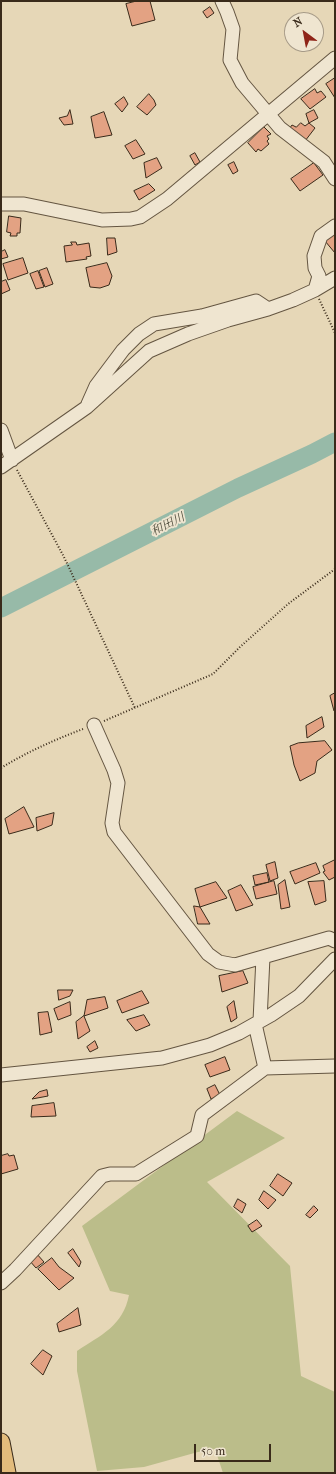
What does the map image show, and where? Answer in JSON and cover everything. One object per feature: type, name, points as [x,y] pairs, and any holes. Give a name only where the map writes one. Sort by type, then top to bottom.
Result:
[{"type":"main road","points":[[1,1442],[7,1473]]},
{"type":"street","points":[[222,1],[228,12],[232,29],[230,60],[242,83],[280,128],[324,162],[335,179]]},
{"type":"street","points":[[1,204],[24,204],[102,220],[131,219],[140,217],[167,199],[335,58]]},
{"type":"street","points":[[315,290],[318,276],[315,268],[314,256],[321,236],[335,226]]},
{"type":"street","points":[[1,430],[6,463],[87,407],[149,351],[188,334],[228,320],[268,309],[315,290],[335,278]]},
{"type":"street","points":[[87,407],[96,386],[123,350],[139,334],[154,324],[202,316],[256,301],[268,309]]},
{"type":"street","points":[[94,725],[114,770],[118,783],[112,823],[114,832],[208,954],[219,962],[235,965],[329,938],[335,941]]},
{"type":"street","points":[[263,957],[258,1023],[265,1068]]},
{"type":"street","points":[[1,1074],[162,1058],[210,1045],[258,1023],[299,996],[335,959]]},
{"type":"street","points":[[1,1283],[15,1270],[102,1176],[110,1174],[136,1174],[197,1136],[202,1115],[265,1068],[335,1066]]},
{"type":"path","points":[[315,290],[335,333]]},
{"type":"path","points":[[6,463],[64,557],[135,708]]},
{"type":"path","points":[[1,768],[19,757],[58,738],[94,725],[213,674],[282,609],[335,569]]},
{"type":"green space","points":[[237,1111],[285,1138],[207,1182],[290,1266],[301,1376],[335,1392],[335,1473],[223,1473],[215,1449],[198,1452],[144,1467],[97,1471],[77,1371],[77,1351],[110,1329],[122,1315],[129,1295],[110,1291],[82,1226]]},
{"type":"building","points":[[137,1],[150,1],[155,20],[132,26],[126,4]]},
{"type":"building","points":[[210,7],[214,13],[207,18],[203,12]]},
{"type":"building","points":[[335,78],[335,98],[326,84]]},
{"type":"building","points":[[315,89],[317,93],[321,91],[326,97],[310,109],[301,99]]},
{"type":"building","points":[[149,94],[156,105],[147,115],[137,107]]},
{"type":"building","points":[[124,97],[128,104],[122,112],[115,104]]},
{"type":"building","points":[[70,110],[73,124],[64,125],[59,118],[67,116]]},
{"type":"building","points":[[314,110],[318,118],[309,123],[306,114]]},
{"type":"building","points":[[104,112],[112,135],[95,138],[91,117]]},
{"type":"building","points":[[301,123],[305,126],[309,123],[315,128],[305,141],[289,129],[292,125],[296,127]]},
{"type":"building","points":[[264,127],[271,134],[267,136],[269,139],[267,141],[269,144],[261,151],[258,149],[256,152],[248,143]]},
{"type":"building","points":[[136,140],[145,154],[133,159],[125,146]]},
{"type":"building","points":[[195,153],[200,162],[195,165],[190,156]]},
{"type":"building","points":[[157,158],[162,168],[146,178],[144,163]]},
{"type":"building","points":[[234,162],[238,171],[233,174],[228,165]]},
{"type":"building","points":[[314,163],[323,175],[300,191],[291,179]]},
{"type":"building","points":[[149,184],[155,190],[139,200],[134,191]]},
{"type":"building","points":[[9,216],[21,218],[20,233],[17,233],[17,236],[10,236],[11,233],[7,232]]},
{"type":"building","points":[[335,234],[335,253],[325,241]]},
{"type":"building","points":[[107,238],[115,238],[117,252],[108,255]]},
{"type":"building","points":[[71,242],[76,242],[77,245],[89,243],[91,256],[86,257],[87,259],[66,262],[64,246],[72,245]]},
{"type":"building","points":[[5,250],[8,257],[1,259],[1,252]]},
{"type":"building","points":[[23,258],[28,273],[8,280],[3,264]]},
{"type":"building","points":[[107,263],[112,276],[109,285],[100,288],[90,287],[86,268]]},
{"type":"building","points":[[47,268],[53,284],[45,287],[39,271]]},
{"type":"building","points":[[38,271],[44,287],[36,289],[30,274]]},
{"type":"building","points":[[6,280],[10,290],[1,294],[1,282]]},
{"type":"building","points":[[335,693],[335,710],[334,711],[330,696]]},
{"type":"building","points":[[322,717],[324,727],[307,738],[306,726]]},
{"type":"building","points":[[325,741],[332,750],[317,761],[315,773],[300,781],[294,765],[290,746],[298,743]]},
{"type":"building","points":[[24,807],[34,827],[9,834],[5,819]]},
{"type":"building","points":[[54,813],[52,825],[37,831],[36,818]]},
{"type":"building","points":[[335,860],[335,877],[329,880],[323,872],[325,871],[323,866]]},
{"type":"building","points":[[275,862],[278,878],[270,881],[266,865]]},
{"type":"building","points":[[316,863],[320,873],[295,884],[290,872]]},
{"type":"building","points":[[267,873],[269,882],[255,885],[253,876]]},
{"type":"building","points":[[285,880],[290,907],[281,909],[278,885]]},
{"type":"building","points":[[274,881],[277,894],[256,899],[253,887]]},
{"type":"building","points":[[324,881],[326,901],[315,905],[308,882]]},
{"type":"building","points":[[216,882],[227,898],[200,907],[195,889]]},
{"type":"building","points":[[241,885],[253,905],[236,911],[228,891]]},
{"type":"building","points":[[194,906],[200,907],[210,924],[198,924]]},
{"type":"building","points":[[243,971],[248,983],[222,992],[219,976]]},
{"type":"building","points":[[58,990],[73,990],[70,996],[59,1000]]},
{"type":"building","points":[[142,991],[149,1003],[122,1013],[117,1001]]},
{"type":"building","points":[[105,997],[108,1008],[84,1016],[87,1000]]},
{"type":"building","points":[[234,1001],[237,1018],[231,1022],[227,1007]]},
{"type":"building","points":[[70,1002],[71,1015],[58,1020],[54,1009]]},
{"type":"building","points":[[48,1012],[52,1032],[40,1035],[38,1013]]},
{"type":"building","points":[[144,1015],[150,1025],[136,1031],[127,1020]]},
{"type":"building","points":[[84,1016],[90,1031],[78,1039],[76,1022]]},
{"type":"building","points":[[95,1041],[98,1048],[90,1052],[87,1047]]},
{"type":"building","points":[[225,1057],[230,1070],[210,1077],[205,1065]]},
{"type":"building","points":[[215,1085],[220,1095],[211,1099],[207,1089]]},
{"type":"building","points":[[47,1090],[48,1096],[32,1099],[39,1092]]},
{"type":"building","points":[[54,1103],[56,1116],[31,1117],[32,1106]]},
{"type":"building","points":[[8,1154],[9,1156],[14,1155],[18,1169],[1,1174],[1,1156]]},
{"type":"building","points":[[278,1174],[292,1183],[283,1196],[270,1186]]},
{"type":"building","points":[[264,1191],[276,1200],[268,1209],[259,1200]]},
{"type":"building","points":[[238,1199],[246,1204],[242,1213],[234,1207]]},
{"type":"building","points":[[314,1206],[318,1210],[310,1218],[306,1215]]},
{"type":"building","points":[[257,1220],[262,1226],[252,1232],[248,1226]]},
{"type":"building","points":[[73,1249],[81,1262],[79,1267],[68,1253]]},
{"type":"building","points":[[36,1253],[44,1262],[36,1268],[29,1260]]},
{"type":"building","points":[[52,1258],[59,1267],[74,1278],[59,1290],[38,1269]]},
{"type":"building","points":[[78,1308],[81,1325],[59,1332],[57,1324]]},
{"type":"building","points":[[43,1350],[52,1356],[43,1375],[31,1364]]},
{"type":"waterway","name":"和田川","points":[[1,608],[238,488],[335,442]]}]
